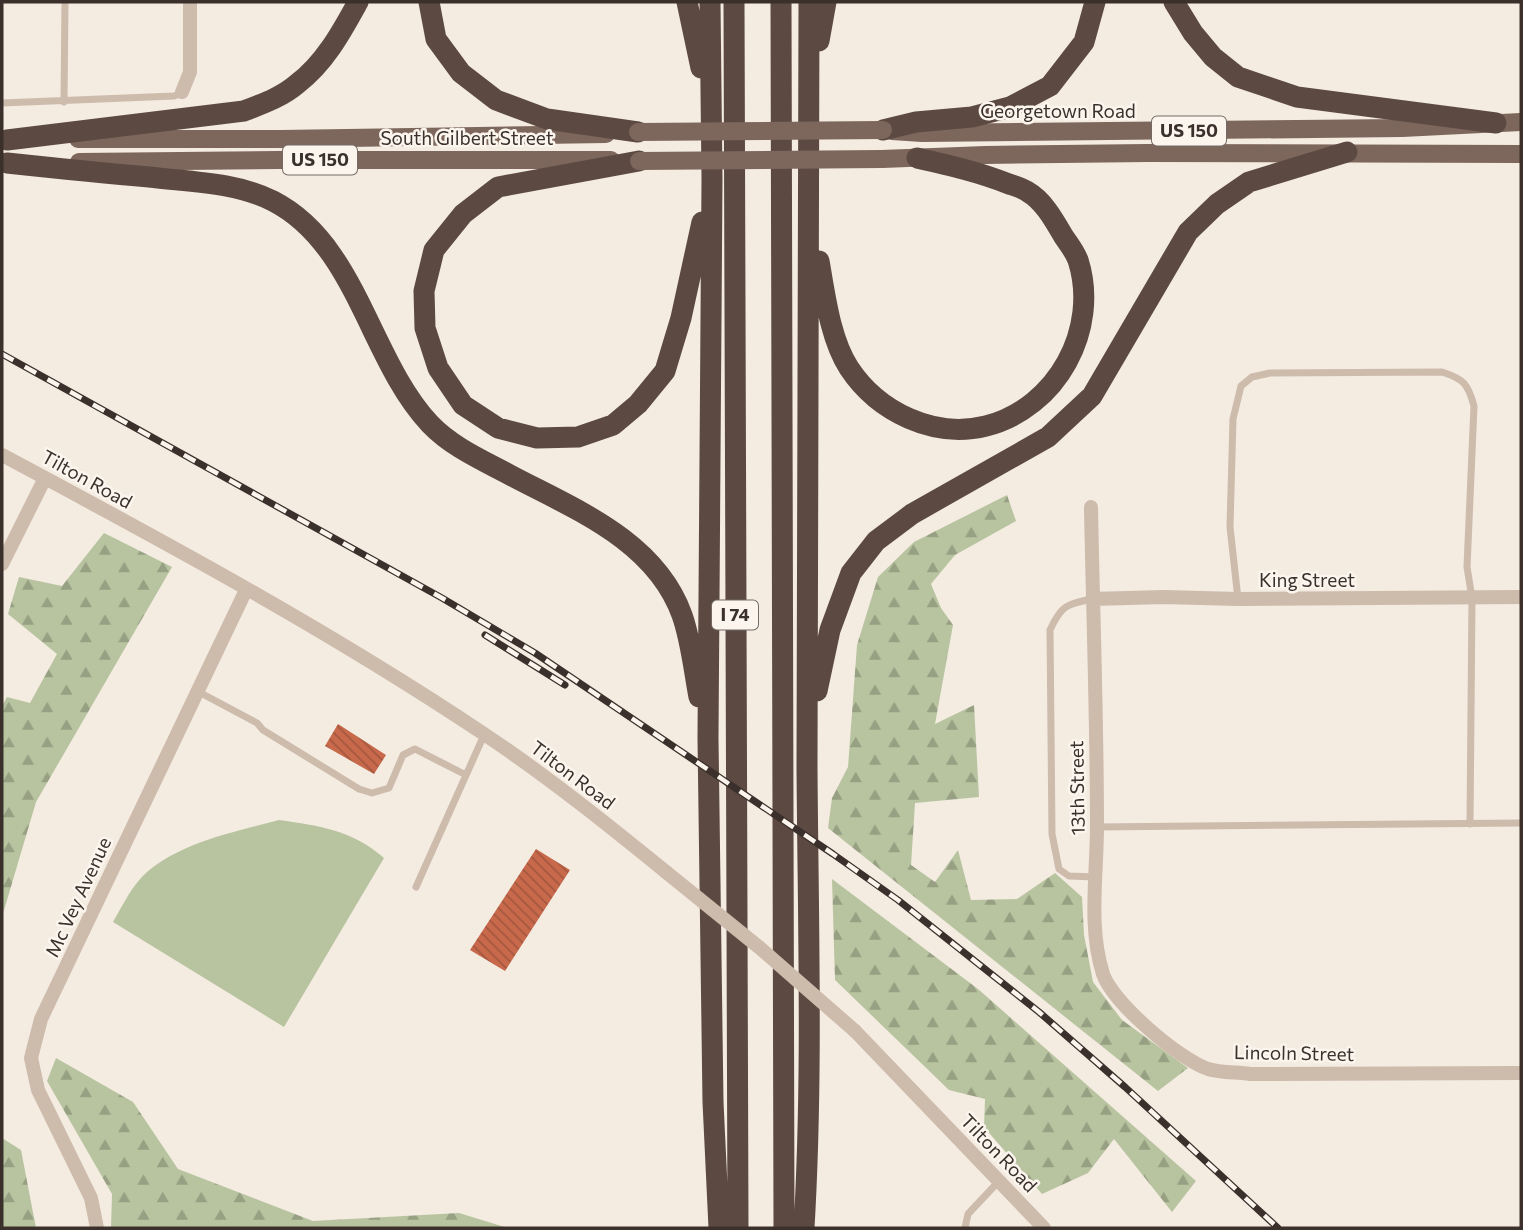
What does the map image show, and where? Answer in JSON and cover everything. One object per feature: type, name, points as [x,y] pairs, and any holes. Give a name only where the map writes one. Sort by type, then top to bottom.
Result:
[{"type":"highway","points":[[4,140],[244,111],[272,100],[298,84],[337,42],[358,2]]},
{"type":"highway","points":[[429,2],[436,39],[461,73],[496,100],[547,119],[638,132]]},
{"type":"highway","points":[[687,2],[710,107]]},
{"type":"highway","points":[[710,2],[712,179],[708,737],[713,1102],[719,1228]]},
{"type":"highway","name":"I 74","points":[[734,2],[738,1228]]},
{"type":"highway","name":"I 74","points":[[781,2],[784,1228]]},
{"type":"highway","points":[[804,1228],[809,1136],[809,2]]},
{"type":"highway","points":[[810,91],[826,2]]},
{"type":"highway","points":[[883,130],[916,122],[985,114],[1010,107],[1050,86],[1084,42],[1095,2]]},
{"type":"highway","points":[[1174,2],[1192,33],[1213,57],[1238,77],[1297,97],[1496,123]]},
{"type":"highway","points":[[807,766],[815,701],[830,630],[851,573],[876,541],[912,514],[1048,438],[1073,415],[1092,396],[1188,232],[1217,204],[1249,183],[1346,152]]},
{"type":"highway","points":[[810,213],[832,324],[848,367],[875,399],[911,420],[945,429],[986,426],[1018,413],[1049,390],[1069,361],[1082,327],[1084,292],[1077,258],[1047,211],[1029,192],[979,173],[917,158]]},
{"type":"highway","points":[[639,162],[498,187],[463,215],[435,250],[424,292],[425,328],[438,368],[463,405],[498,428],[537,438],[578,437],[613,425],[638,404],[665,371],[681,318],[712,179]]},
{"type":"highway","points":[[4,163],[230,186],[274,202],[300,220],[323,242],[344,275],[400,382],[430,423],[459,448],[594,520],[635,547],[665,580],[682,615],[708,737]]},
{"type":"main road","name":"Georgetown Road","points":[[638,132],[883,130],[922,134],[1402,128],[1521,122]]},
{"type":"main road","name":"South Gilbert Street","points":[[4,140],[574,136],[638,132]]},
{"type":"main road","name":"US 150","points":[[639,162],[985,155],[1346,152],[1521,154]]},
{"type":"main road","name":"South Gilbert Street","points":[[4,163],[572,159],[639,162]]},
{"type":"street","points":[[182,92],[190,72],[190,2]]},
{"type":"street","name":"Tilton Road","points":[[2,455],[363,658],[485,734],[576,799],[760,948],[855,1031],[1044,1228]]},
{"type":"street","points":[[2,564],[45,478]]},
{"type":"street","name":"13th Street","points":[[1091,507],[1097,827],[1095,934],[1104,976]]},
{"type":"street","name":"Mc Vey Avenue","points":[[97,1228],[91,1198],[38,1090],[31,1058],[41,1019],[246,590]]},
{"type":"street","name":"King Street","points":[[1093,599],[1521,597]]},
{"type":"street","name":"Lincoln Street","points":[[1104,976],[1115,995],[1142,1024],[1191,1060],[1209,1069],[1250,1074],[1521,1073]]},
{"type":"lane","points":[[64,102],[65,2]]},
{"type":"lane","points":[[2,103],[174,96],[182,92]]},
{"type":"lane","points":[[1238,599],[1230,527],[1233,419],[1241,386],[1252,377],[1270,373],[1442,372],[1455,376],[1469,387],[1474,405],[1467,567],[1472,598],[1470,824]]},
{"type":"lane","points":[[1093,599],[1072,603],[1059,610],[1049,630],[1051,820],[1054,853],[1059,869],[1069,876],[1096,877]]},
{"type":"lane","points":[[197,690],[257,723],[263,730],[359,789],[372,793],[389,788],[403,755],[415,749],[466,775]]},
{"type":"lane","points":[[416,887],[485,734]]},
{"type":"lane","points":[[1097,827],[1521,823]]},
{"type":"lane","points":[[965,1228],[968,1214],[999,1181]]},
{"type":"green space","points":[[1007,495],[1016,521],[955,555],[931,584],[941,608],[953,625],[935,724],[974,705],[979,797],[915,803],[911,865],[935,882],[958,850],[971,900],[1017,899],[1055,873],[1082,897],[1084,935],[1093,982],[1122,1020],[1188,1068],[1158,1091],[828,828],[832,798],[848,767],[857,645],[878,577],[914,542]]},
{"type":"green space","points":[[104,533],[172,567],[36,802],[2,917],[2,706],[7,697],[30,703],[57,654],[8,614],[19,577],[62,586]]},
{"type":"green space","points":[[279,820],[322,827],[348,835],[384,858],[284,1027],[113,922],[137,883],[161,861],[210,839]]},
{"type":"green space","points":[[832,879],[978,989],[1196,1181],[1172,1212],[1114,1139],[1088,1173],[1042,1194],[984,1127],[985,1099],[949,1090],[835,980]]},
{"type":"green space","points":[[56,1058],[133,1102],[178,1169],[313,1221],[459,1213],[508,1228],[111,1228],[112,1194],[47,1081]]},
{"type":"green space","points":[[2,1138],[21,1150],[36,1228],[2,1228]]},
{"type":"building","points":[[338,724],[386,755],[374,774],[325,746]]},
{"type":"building","points":[[536,849],[570,870],[505,971],[470,950]]},
{"type":"railway","points":[[2,354],[442,598],[535,653],[833,854],[898,900],[1039,1012],[1278,1228]]},
{"type":"railway","points":[[485,635],[565,685]]}]
